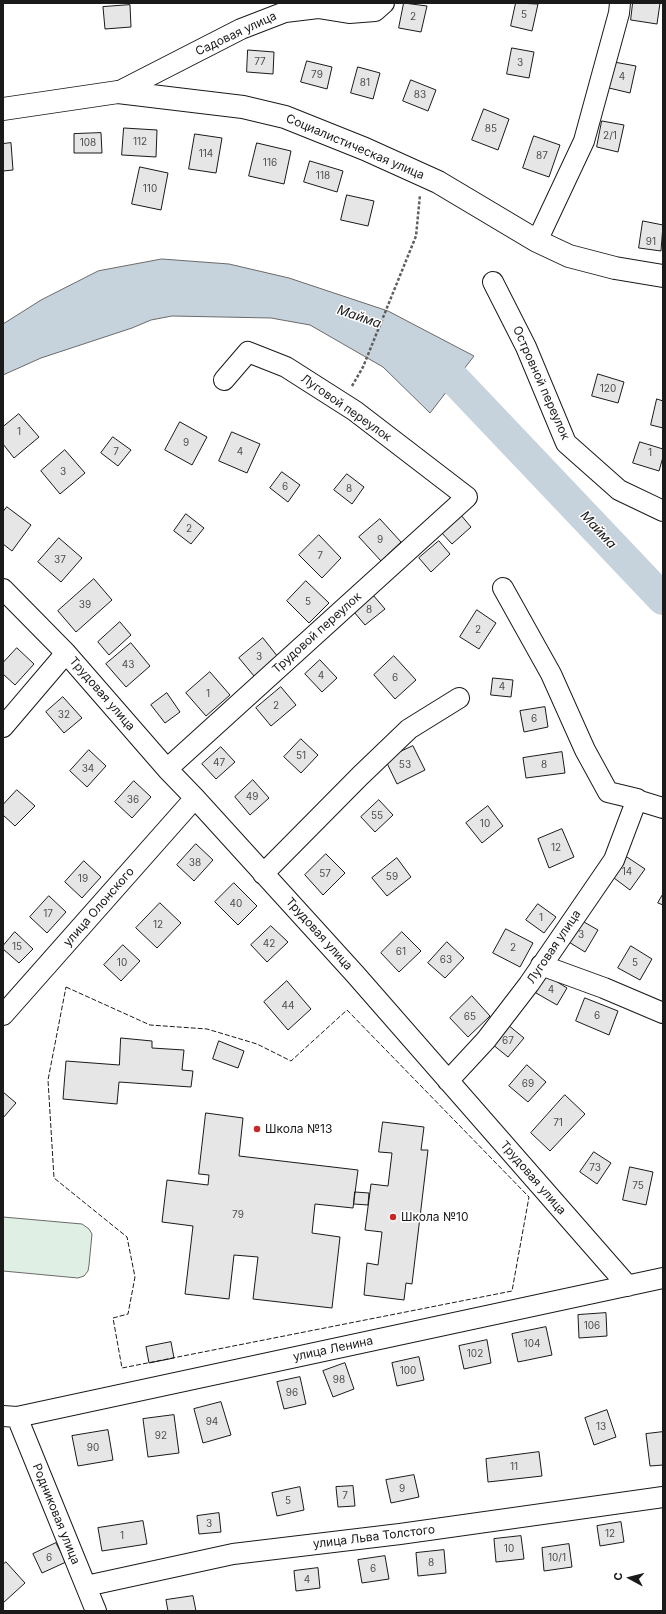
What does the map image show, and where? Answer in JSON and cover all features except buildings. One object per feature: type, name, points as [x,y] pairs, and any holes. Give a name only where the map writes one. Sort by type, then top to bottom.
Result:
[{"type":"main road","name":"Социалистическая улица","points":[[3,109],[118,92],[243,108],[285,117],[358,146],[422,174],[537,241],[576,258],[615,268],[663,276]]},
{"type":"street","name":"Садовая улица","points":[[118,92],[241,29],[285,12],[318,8],[349,13],[375,12],[384,3]]},
{"type":"street","points":[[537,241],[584,141],[619,13],[620,3]]},
{"type":"street","name":"Островной переулок","points":[[493,282],[526,347],[566,443],[619,490],[663,511]]},
{"type":"street","name":"Луговой переулок","points":[[224,380],[248,352],[286,367],[355,411],[467,497]]},
{"type":"street","name":"Трудовой переулок","points":[[167,769],[467,497]]},
{"type":"street","points":[[503,588],[551,674],[585,750],[608,792],[638,799],[640,801],[663,808]]},
{"type":"street","name":"Трудовая улица","points":[[3,589],[66,653],[167,769],[355,974],[628,1286]]},
{"type":"street","points":[[3,727],[66,653]]},
{"type":"street","points":[[263,874],[360,776],[409,730],[459,698]]},
{"type":"street","name":"улица Олонского","points":[[3,1015],[195,798]]},
{"type":"street","name":"Луговая улица","points":[[448,1081],[486,1040],[541,965],[614,860],[638,799]]},
{"type":"street","points":[[541,965],[604,988],[663,1013]]},
{"type":"street","name":"улица Ленина","points":[[10,1416],[663,1278]]},
{"type":"street","name":"Родниковая улица","points":[[10,1416],[96,1611]]},
{"type":"street","name":"улица Льва Толстого","points":[[86,1586],[233,1554],[400,1534],[663,1497]]},
{"type":"path","points":[[363,367],[416,236],[422,174]]},
{"type":"green space","points":[[3,1217],[82,1224],[89,1229],[92,1234],[88,1271],[84,1276],[78,1278],[3,1271]]},
{"type":"water","points":[[162,259],[229,264],[289,278],[388,311],[474,356],[430,413],[383,367],[310,325],[271,318],[172,316],[151,320],[132,328],[41,358],[3,375],[3,324],[41,300],[98,271]]},
{"type":"waterway","name":"Майма","points":[[424,351],[435,359],[663,599]]},
{"type":"fence","points":[[66,987],[150,1025],[207,1029],[257,1044],[291,1061],[347,1010],[529,1197],[512,1291],[122,1368],[113,1318],[128,1314],[135,1277],[127,1237],[54,1178],[48,1080],[66,987]]},
{"type":"place","name":"Школа №13","points":[[257,1129]]},
{"type":"place","name":"Школа №10","points":[[393,1217]]}]
